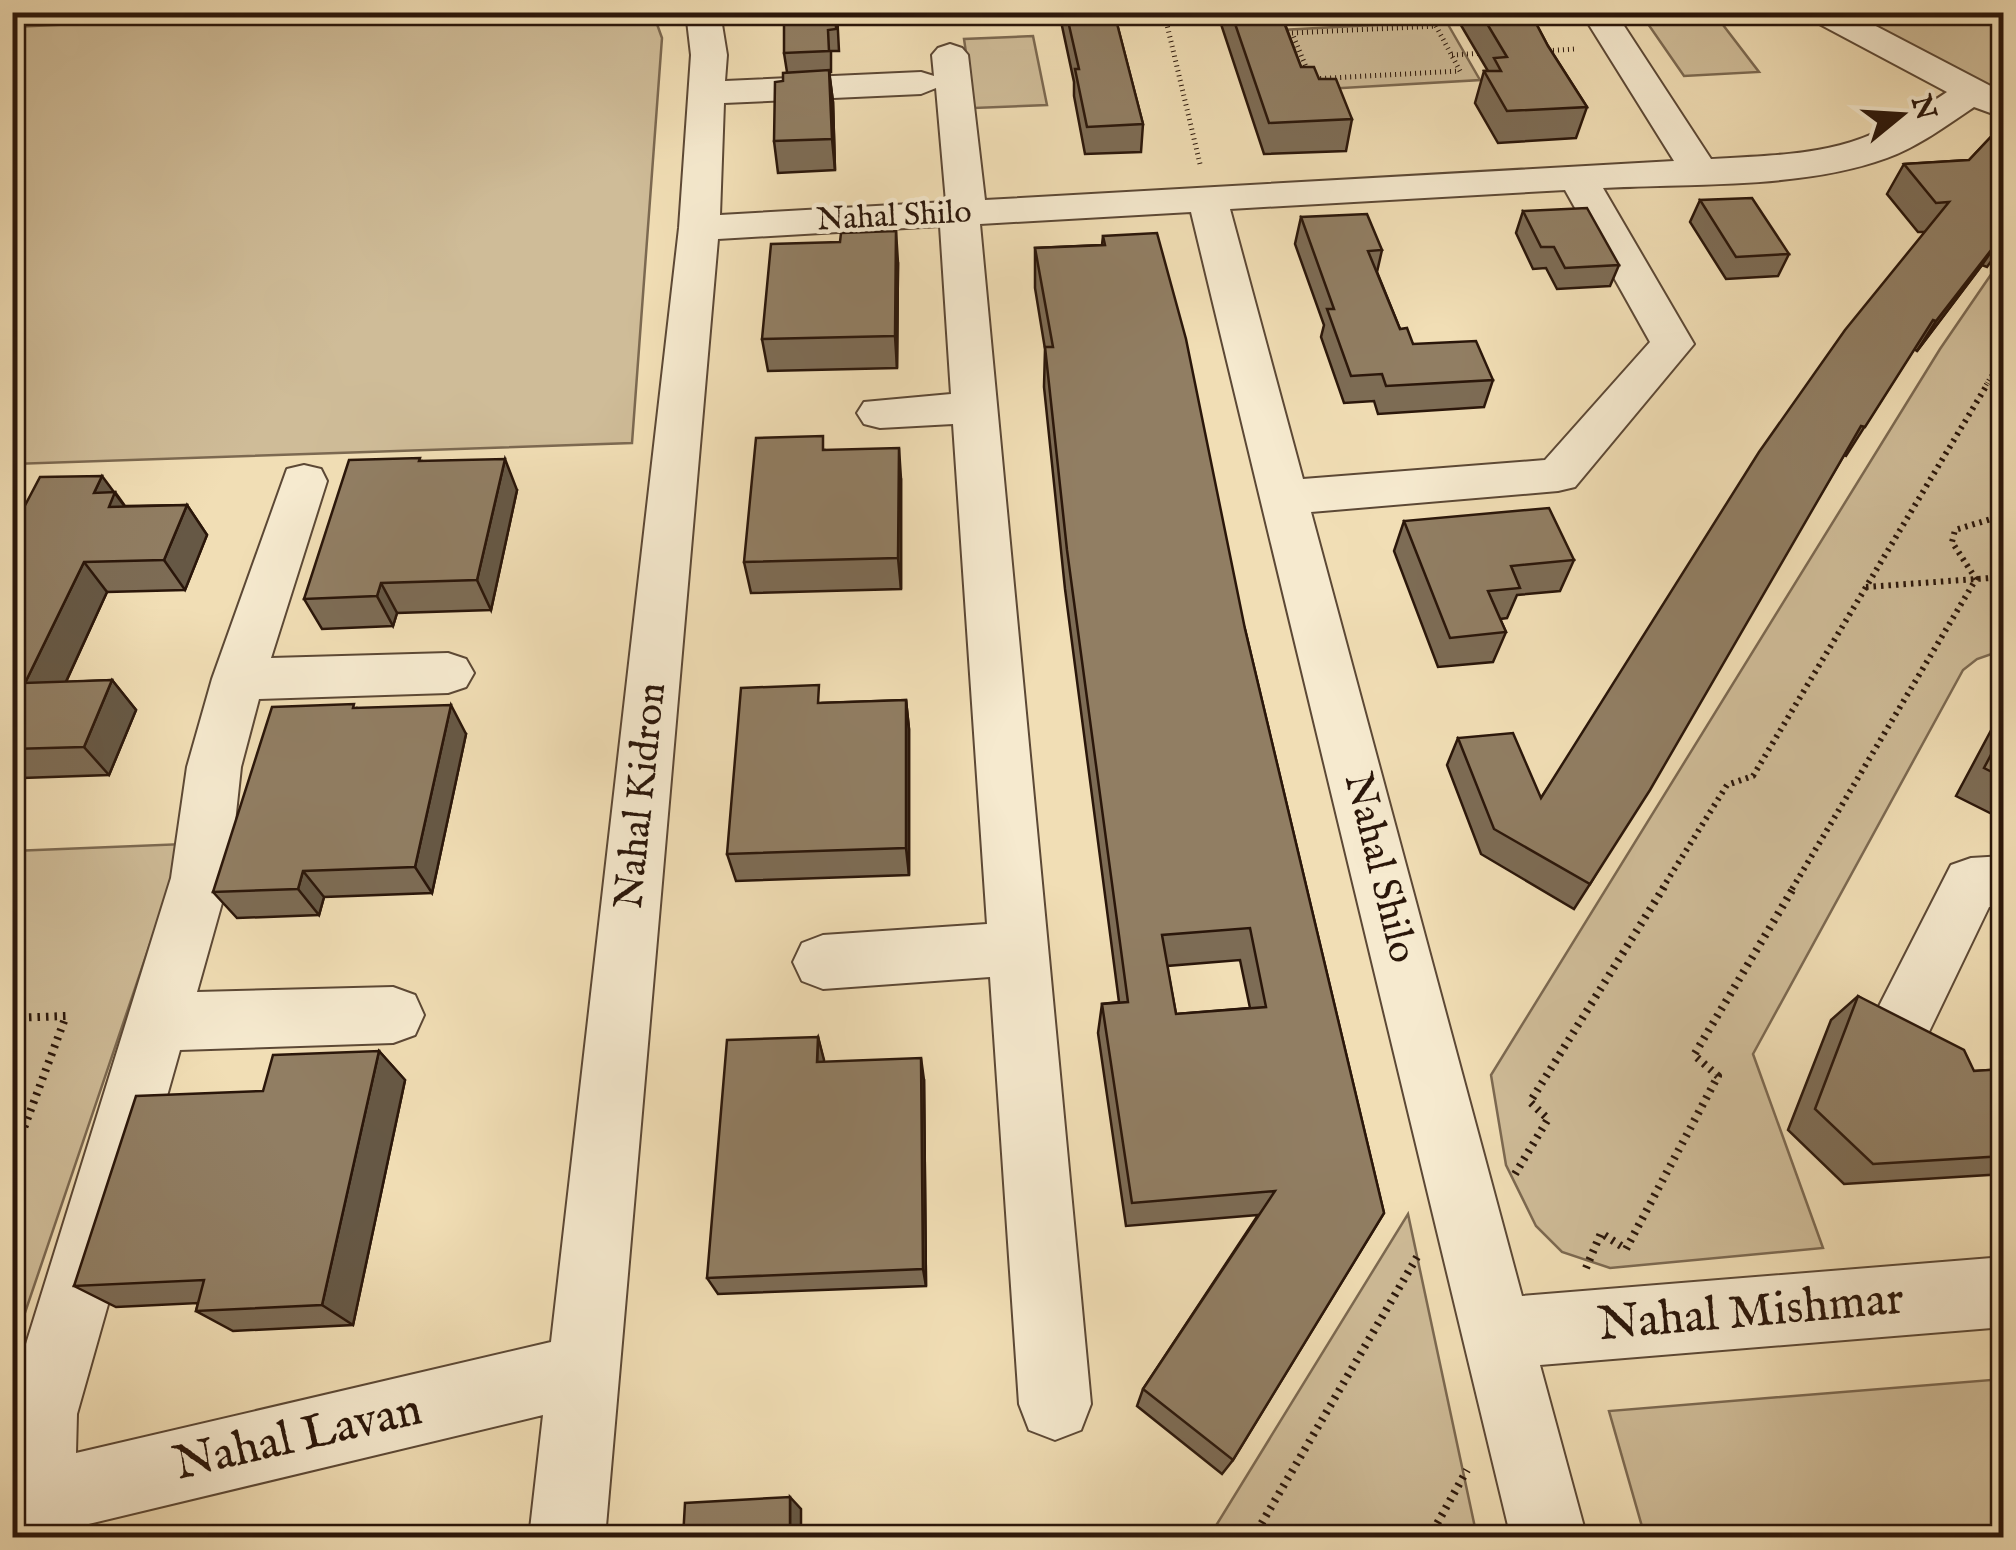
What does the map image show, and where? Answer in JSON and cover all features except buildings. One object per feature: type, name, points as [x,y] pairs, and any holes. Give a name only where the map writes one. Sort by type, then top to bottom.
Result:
[{"type":"street","points":[[1598,12],[1700,172]]},
{"type":"street","points":[[1822,12],[1987,99]]},
{"type":"street","points":[[711,43],[920,83]]},
{"type":"street","name":"Nahal Kidron","points":[[567,1538],[699,228],[711,43]]},
{"type":"street","points":[[950,56],[974,408],[1055,1404]]},
{"type":"street","name":"Nahal Shilo","points":[[699,228],[1805,165],[1868,154],[1987,99]]},
{"type":"street","points":[[1285,497],[1558,476],[1672,344],[1578,178]]},
{"type":"street","name":"Nahal Shilo","points":[[1208,199],[1466,1210],[1529,1331],[1550,1538]]},
{"type":"street","points":[[880,413],[974,408]]},
{"type":"street","points":[[27,1514],[41,1414],[200,878],[214,766],[238,678],[304,481]]},
{"type":"street","points":[[238,678],[448,673]]},
{"type":"street","points":[[1905,1016],[1972,883],[2004,881]]},
{"type":"street","points":[[823,962],[1018,948]]},
{"type":"street","points":[[157,1022],[393,1015]]},
{"type":"street","name":"Nahal Mishmar","points":[[1529,1331],[2004,1292]]},
{"type":"street","name":"Nahal Lavan","points":[[27,1514],[584,1370]]},
{"type":"path","points":[[1164,12],[1208,199]]},
{"type":"path","points":[[1436,26],[1452,55],[1460,72],[1311,79],[1292,33],[1436,26]]},
{"type":"path","points":[[1527,52],[1620,47]]},
{"type":"path","points":[[1452,55],[1489,53]]},
{"type":"path","points":[[1252,1538],[1438,1222],[1497,1203],[1548,1120],[1530,1102],[1727,784],[1753,776],[2004,355]]},
{"type":"path","points":[[1976,579],[1952,542],[1956,530],[2004,515]]},
{"type":"path","points":[[1865,587],[2004,577]]},
{"type":"path","points":[[1529,1331],[1602,1233],[1626,1249],[1718,1076],[1694,1055],[1976,579]]},
{"type":"path","points":[[12,1018],[66,1016],[12,1160]]},
{"type":"shaded area","points":[[321,12],[653,13],[662,38],[632,443],[13,464],[13,27]]},
{"type":"shaded area","points":[[1848,13],[2003,13],[2003,92],[1986,84]]},
{"type":"shaded area","points":[[1446,21],[1480,80],[1308,90],[1282,30]]},
{"type":"shaded area","points":[[1720,21],[1759,72],[1684,76],[1648,24]]},
{"type":"shaded area","points":[[1033,36],[1047,105],[974,108],[964,39]]},
{"type":"shaded area","points":[[2003,257],[2003,650],[1977,659],[1963,670],[1753,1054],[1823,1248],[1610,1268],[1562,1252],[1536,1226],[1506,1165],[1491,1075],[1940,349]]},
{"type":"shaded area","points":[[184,844],[13,1348],[13,851]]},
{"type":"shaded area","points":[[1408,1214],[1477,1537],[1209,1537]]},
{"type":"shaded area","points":[[2003,1379],[2003,1537],[1645,1537],[1609,1411]]}]
